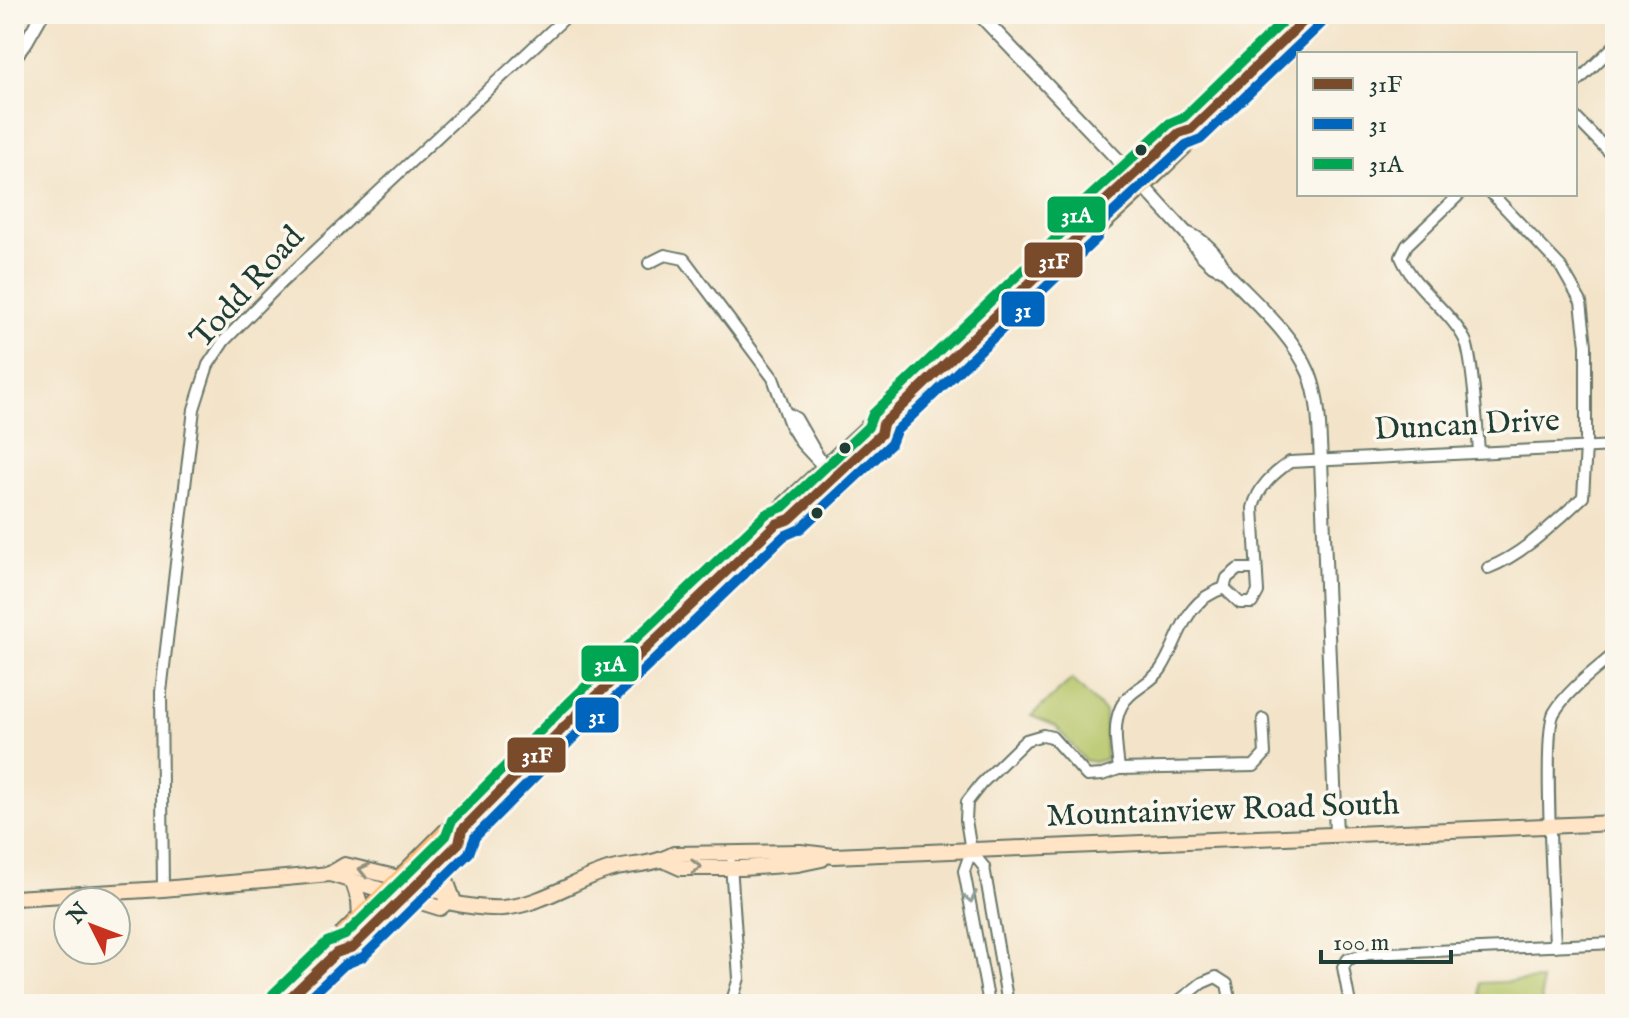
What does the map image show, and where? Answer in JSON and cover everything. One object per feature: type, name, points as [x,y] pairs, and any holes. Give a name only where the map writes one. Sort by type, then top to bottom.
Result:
[{"type":"main road","points":[[336,953],[353,947],[459,843],[462,830],[567,724],[776,524],[781,509],[829,473],[871,425],[883,424],[1087,228],[1099,226],[1138,181],[1187,143],[1191,129],[1311,14]]},
{"type":"main road","name":"Mountainview Road South","points":[[405,896],[440,908],[451,902],[505,908],[526,903],[605,871],[663,860],[681,868],[730,860],[798,864],[834,856],[1615,823]]},
{"type":"main road","points":[[283,1004],[336,953],[344,933],[447,831],[462,830]]},
{"type":"main road","points":[[442,859],[451,902]]},
{"type":"main road","points":[[330,874],[345,865],[393,884],[405,896]]},
{"type":"main road","points":[[14,898],[330,874],[353,882],[393,884]]},
{"type":"main road","points":[[353,882],[360,917]]},
{"type":"main road","name":"Mountainview Road South","points":[[393,884],[418,883],[444,893],[451,902]]},
{"type":"street","points":[[14,58],[42,14]]},
{"type":"street","name":"Todd Road","points":[[163,889],[161,692],[194,409],[208,365],[224,341],[280,284],[569,14]]},
{"type":"street","points":[[979,14],[1202,249],[1213,265],[1225,271],[1285,333],[1308,371],[1316,398],[1321,460],[1336,834]]},
{"type":"street","points":[[1577,82],[1615,45]]},
{"type":"street","points":[[1577,119],[1615,158]]},
{"type":"street","points":[[1458,196],[1407,245],[1401,257],[1407,272],[1452,320],[1467,343],[1479,451]]},
{"type":"street","points":[[1488,568],[1503,562],[1536,538],[1583,497],[1586,447],[1586,345],[1581,302],[1561,267],[1494,196]]},
{"type":"street","points":[[649,263],[665,255],[684,259],[773,378],[790,425],[801,443],[829,473]]},
{"type":"street","name":"Duncan Drive","points":[[1256,569],[1253,508],[1257,495],[1274,474],[1290,462],[1615,446]]},
{"type":"street","points":[[1238,569],[1256,569],[1258,592],[1252,603],[1240,603],[1224,588],[1227,578],[1238,569]]},
{"type":"street","points":[[1119,769],[1116,730],[1120,708],[1128,697],[1160,670],[1178,629],[1192,611],[1211,592],[1224,588]]},
{"type":"street","points":[[1555,946],[1549,760],[1552,716],[1566,697],[1615,653]]},
{"type":"street","points":[[989,1004],[964,871],[971,851],[966,820],[967,802],[981,784],[1026,740],[1043,735],[1052,737],[1087,776],[1119,769],[1254,766],[1265,754],[1263,719]]},
{"type":"street","points":[[971,851],[984,867],[1008,1004]]},
{"type":"street","points":[[730,860],[739,978],[731,1004]]},
{"type":"street","points":[[979,945],[999,941]]},
{"type":"street","points":[[1350,1004],[1343,967],[1348,959],[1369,954],[1615,943]]},
{"type":"street","points":[[1175,1004],[1202,983],[1216,977],[1227,984],[1231,1004]]},
{"type":"green space","points":[[1072,679],[1105,712],[1106,759],[1094,762],[1084,760],[1056,726],[1031,716]]},
{"type":"green space","points":[[1541,980],[1542,1004],[1481,1004],[1480,983]]},
{"type":"transit line","name":"31A","points":[[273,994],[327,942],[345,935],[446,836],[452,820],[557,714],[766,514],[783,507],[868,427],[873,414],[1074,221],[1081,205],[1170,123],[1184,117],[1291,14]]},
{"type":"transit line","name":"31F","points":[[283,1004],[336,953],[353,947],[459,843],[462,830],[567,724],[776,524],[790,519],[881,434],[883,424],[1087,228],[1090,215],[1179,133],[1191,129],[1311,14]]},
{"type":"transit line","name":"31","points":[[303,1004],[344,965],[363,957],[469,853],[475,837],[577,734],[784,536],[800,529],[891,444],[896,431],[1097,238],[1103,222],[1186,145],[1201,139],[1321,24]]}]
